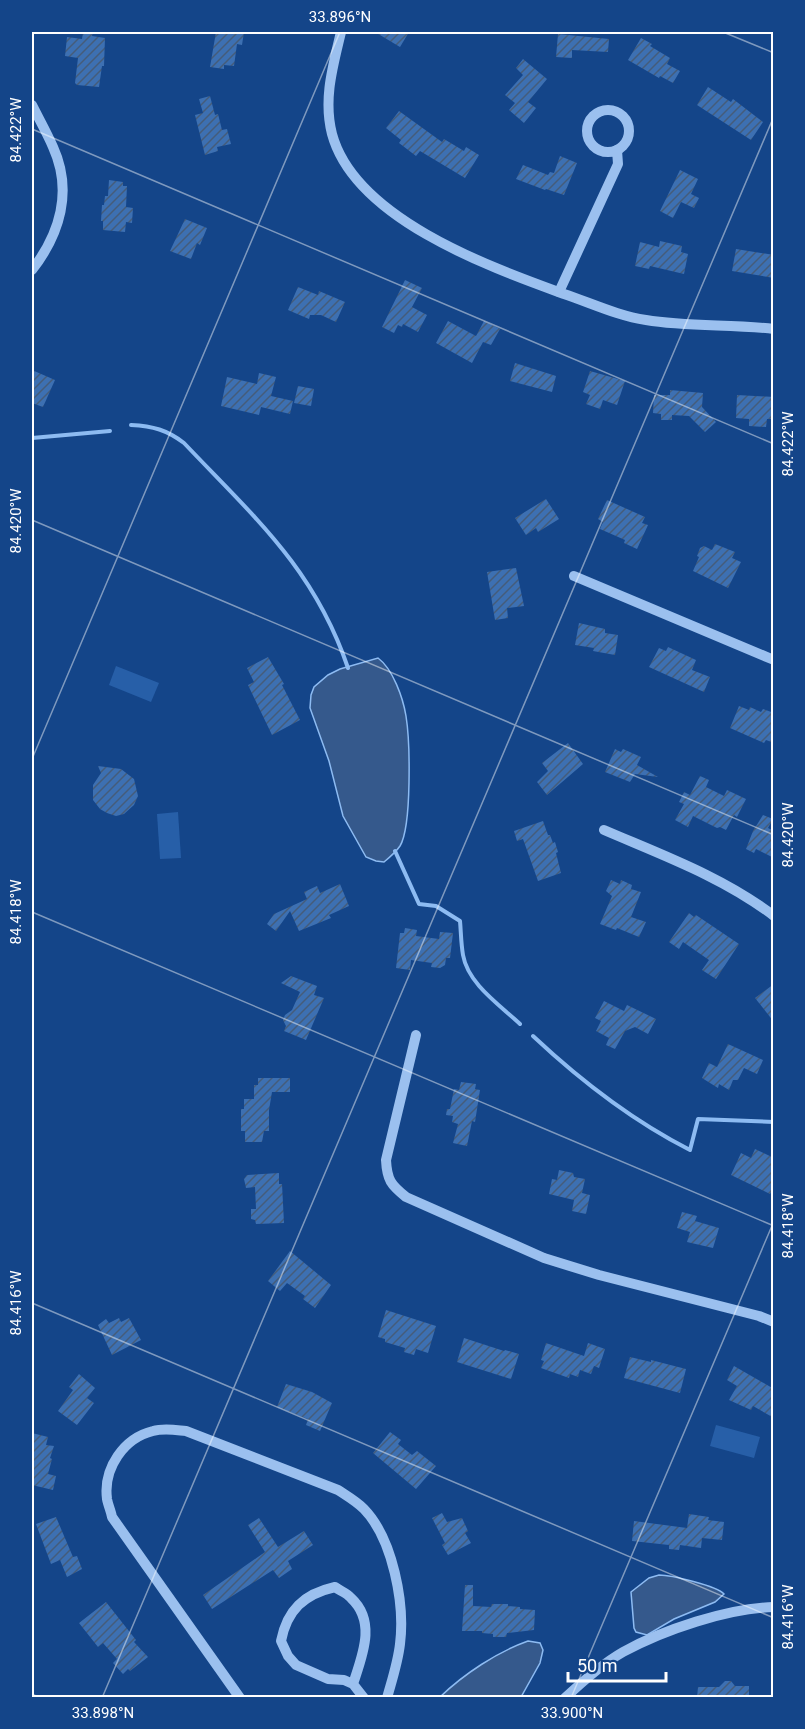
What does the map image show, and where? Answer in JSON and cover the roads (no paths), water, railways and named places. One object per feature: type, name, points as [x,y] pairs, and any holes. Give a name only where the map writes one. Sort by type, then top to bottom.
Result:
[{"type":"street","points":[[340,32],[328,88],[329,120],[338,151],[348,169],[361,185],[388,208],[450,248],[483,264],[617,313],[644,320],[774,329]]},
{"type":"street","points":[[32,105],[54,149],[62,185],[62,208],[56,230],[45,253],[32,270]]},
{"type":"street","points":[[559,292],[618,164],[616,150]]},
{"type":"street","points":[[573,576],[774,660]]},
{"type":"street","points":[[604,830],[695,868],[754,901],[774,916]]},
{"type":"street","points":[[416,1035],[386,1160],[387,1174],[393,1188],[406,1197],[544,1258],[774,1322]]},
{"type":"street","points":[[240,1698],[112,1517],[107,1498],[107,1479],[114,1461],[127,1445],[139,1436],[154,1430],[186,1431],[338,1490],[365,1510],[376,1526],[386,1548],[397,1584],[401,1609],[400,1647],[387,1698]]},
{"type":"street","points":[[353,1684],[366,1641],[362,1612],[351,1597],[335,1587],[319,1591],[290,1612],[281,1641],[288,1656],[296,1665],[328,1679],[344,1680],[353,1684],[364,1698]]},
{"type":"street","points":[[565,1698],[624,1652],[662,1635],[722,1614],[774,1607]]},
{"type":"waterway","points":[[131,425],[159,430],[184,443],[258,520],[300,572],[318,601],[348,668]]},
{"type":"waterway","points":[[32,438],[110,431]]},
{"type":"waterway","points":[[395,851],[419,904],[436,906],[460,921],[463,955],[471,975],[478,985],[520,1024]]},
{"type":"waterway","points":[[533,1036],[607,1099],[647,1126],[690,1150],[698,1119],[774,1122]]}]
